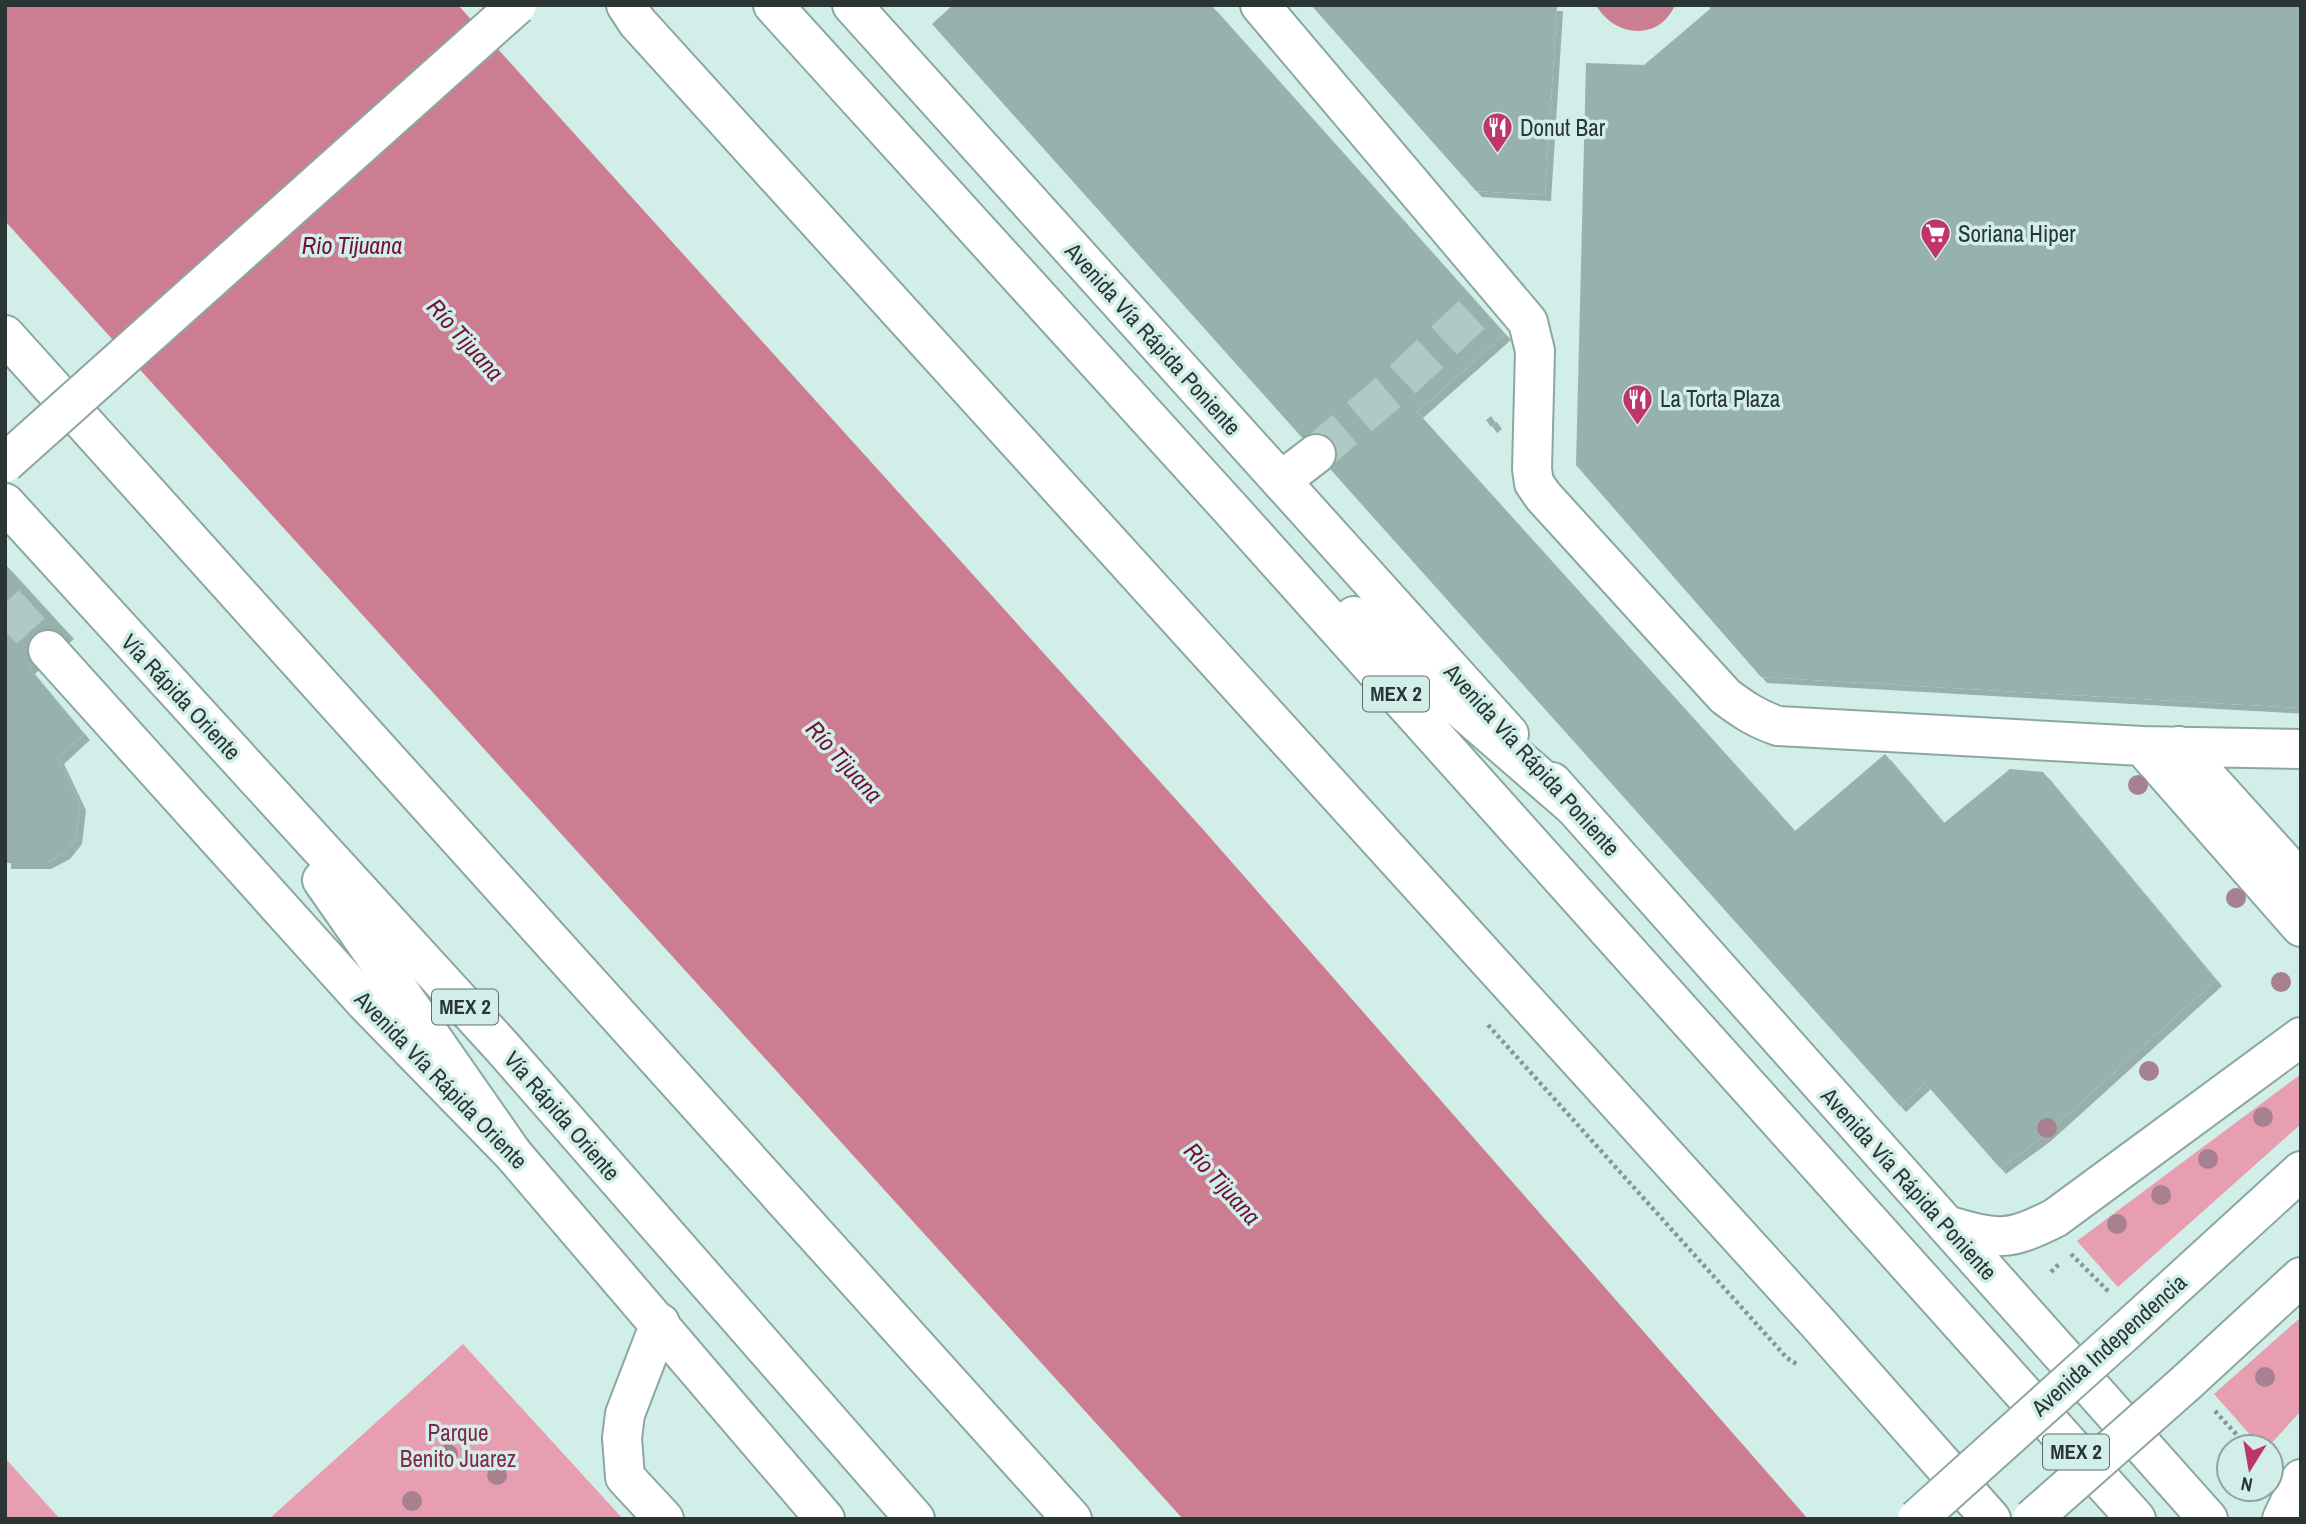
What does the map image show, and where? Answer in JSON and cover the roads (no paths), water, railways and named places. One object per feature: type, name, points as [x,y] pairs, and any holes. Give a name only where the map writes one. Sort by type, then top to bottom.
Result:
[{"type":"main road","points":[[5,463],[517,5]]},
{"type":"main road","points":[[626,5],[637,22],[1816,1321],[1991,1519]]},
{"type":"main road","name":"MEX 2","points":[[773,5],[1229,507],[2136,1519]]},
{"type":"main road","name":"Avenida Vía Rápida Poniente","points":[[852,5],[1574,807],[2208,1519]]},
{"type":"main road","points":[[1260,5],[1490,297],[1528,322],[1535,351],[1532,469],[1534,484],[1725,696],[1756,718],[1777,726],[2142,746],[2301,749]]},
{"type":"main road","points":[[5,335],[1072,1519]]},
{"type":"main road","points":[[1281,481],[1316,453]]},
{"type":"main road","name":"Vía Rápida Oriente","points":[[5,503],[502,1047],[915,1519]]},
{"type":"main road","points":[[1229,507],[1574,807]]},
{"type":"main road","name":"Avenida Vía Rápida Oriente","points":[[48,650],[365,1002],[513,1154],[825,1519]]},
{"type":"main road","points":[[2142,746],[2301,927]]},
{"type":"main road","points":[[2179,746],[2301,881]]},
{"type":"main road","points":[[234,755],[513,1154]]},
{"type":"main road","points":[[1946,1225],[2000,1238],[2022,1234],[2055,1218],[2301,1037]]},
{"type":"main road","name":"Avenida Independencia","points":[[1917,1519],[2301,1171]]},
{"type":"main road","points":[[2032,1519],[2301,1277]]},
{"type":"main road","points":[[660,1323],[625,1414],[622,1438],[625,1477],[664,1519]]},
{"type":"main road","points":[[2282,1519],[2301,1479]]},
{"type":"water","name":"Rio Tijuana","points":[[5,5],[458,5],[1200,826],[1808,1519],[1183,1519],[5,221]]},
{"type":"water","points":[[1596,5],[1675,5],[1668,17],[1658,25],[1648,30],[1636,31],[1614,24]]},
{"type":"tunnel","points":[[1316,454],[1399,383],[1481,306]]},
{"type":"tunnel","points":[[5,603],[48,650]]},
{"type":"place","name":"Donut Bar","points":[[1497,155]]},
{"type":"place","name":"Soriana Hiper","points":[[1935,261]]},
{"type":"place","name":"La Torta Plaza","points":[[1637,426]]},
{"type":"water label","name":"Río Tijuana","points":[[465,340]]},
{"type":"water label","name":"Río Tijuana","points":[[844,762]]},
{"type":"water label","name":"Río Tijuana","points":[[1222,1184]]},
{"type":"park label","name":"Parque Benito Juarez","points":[[458,1446]]}]
